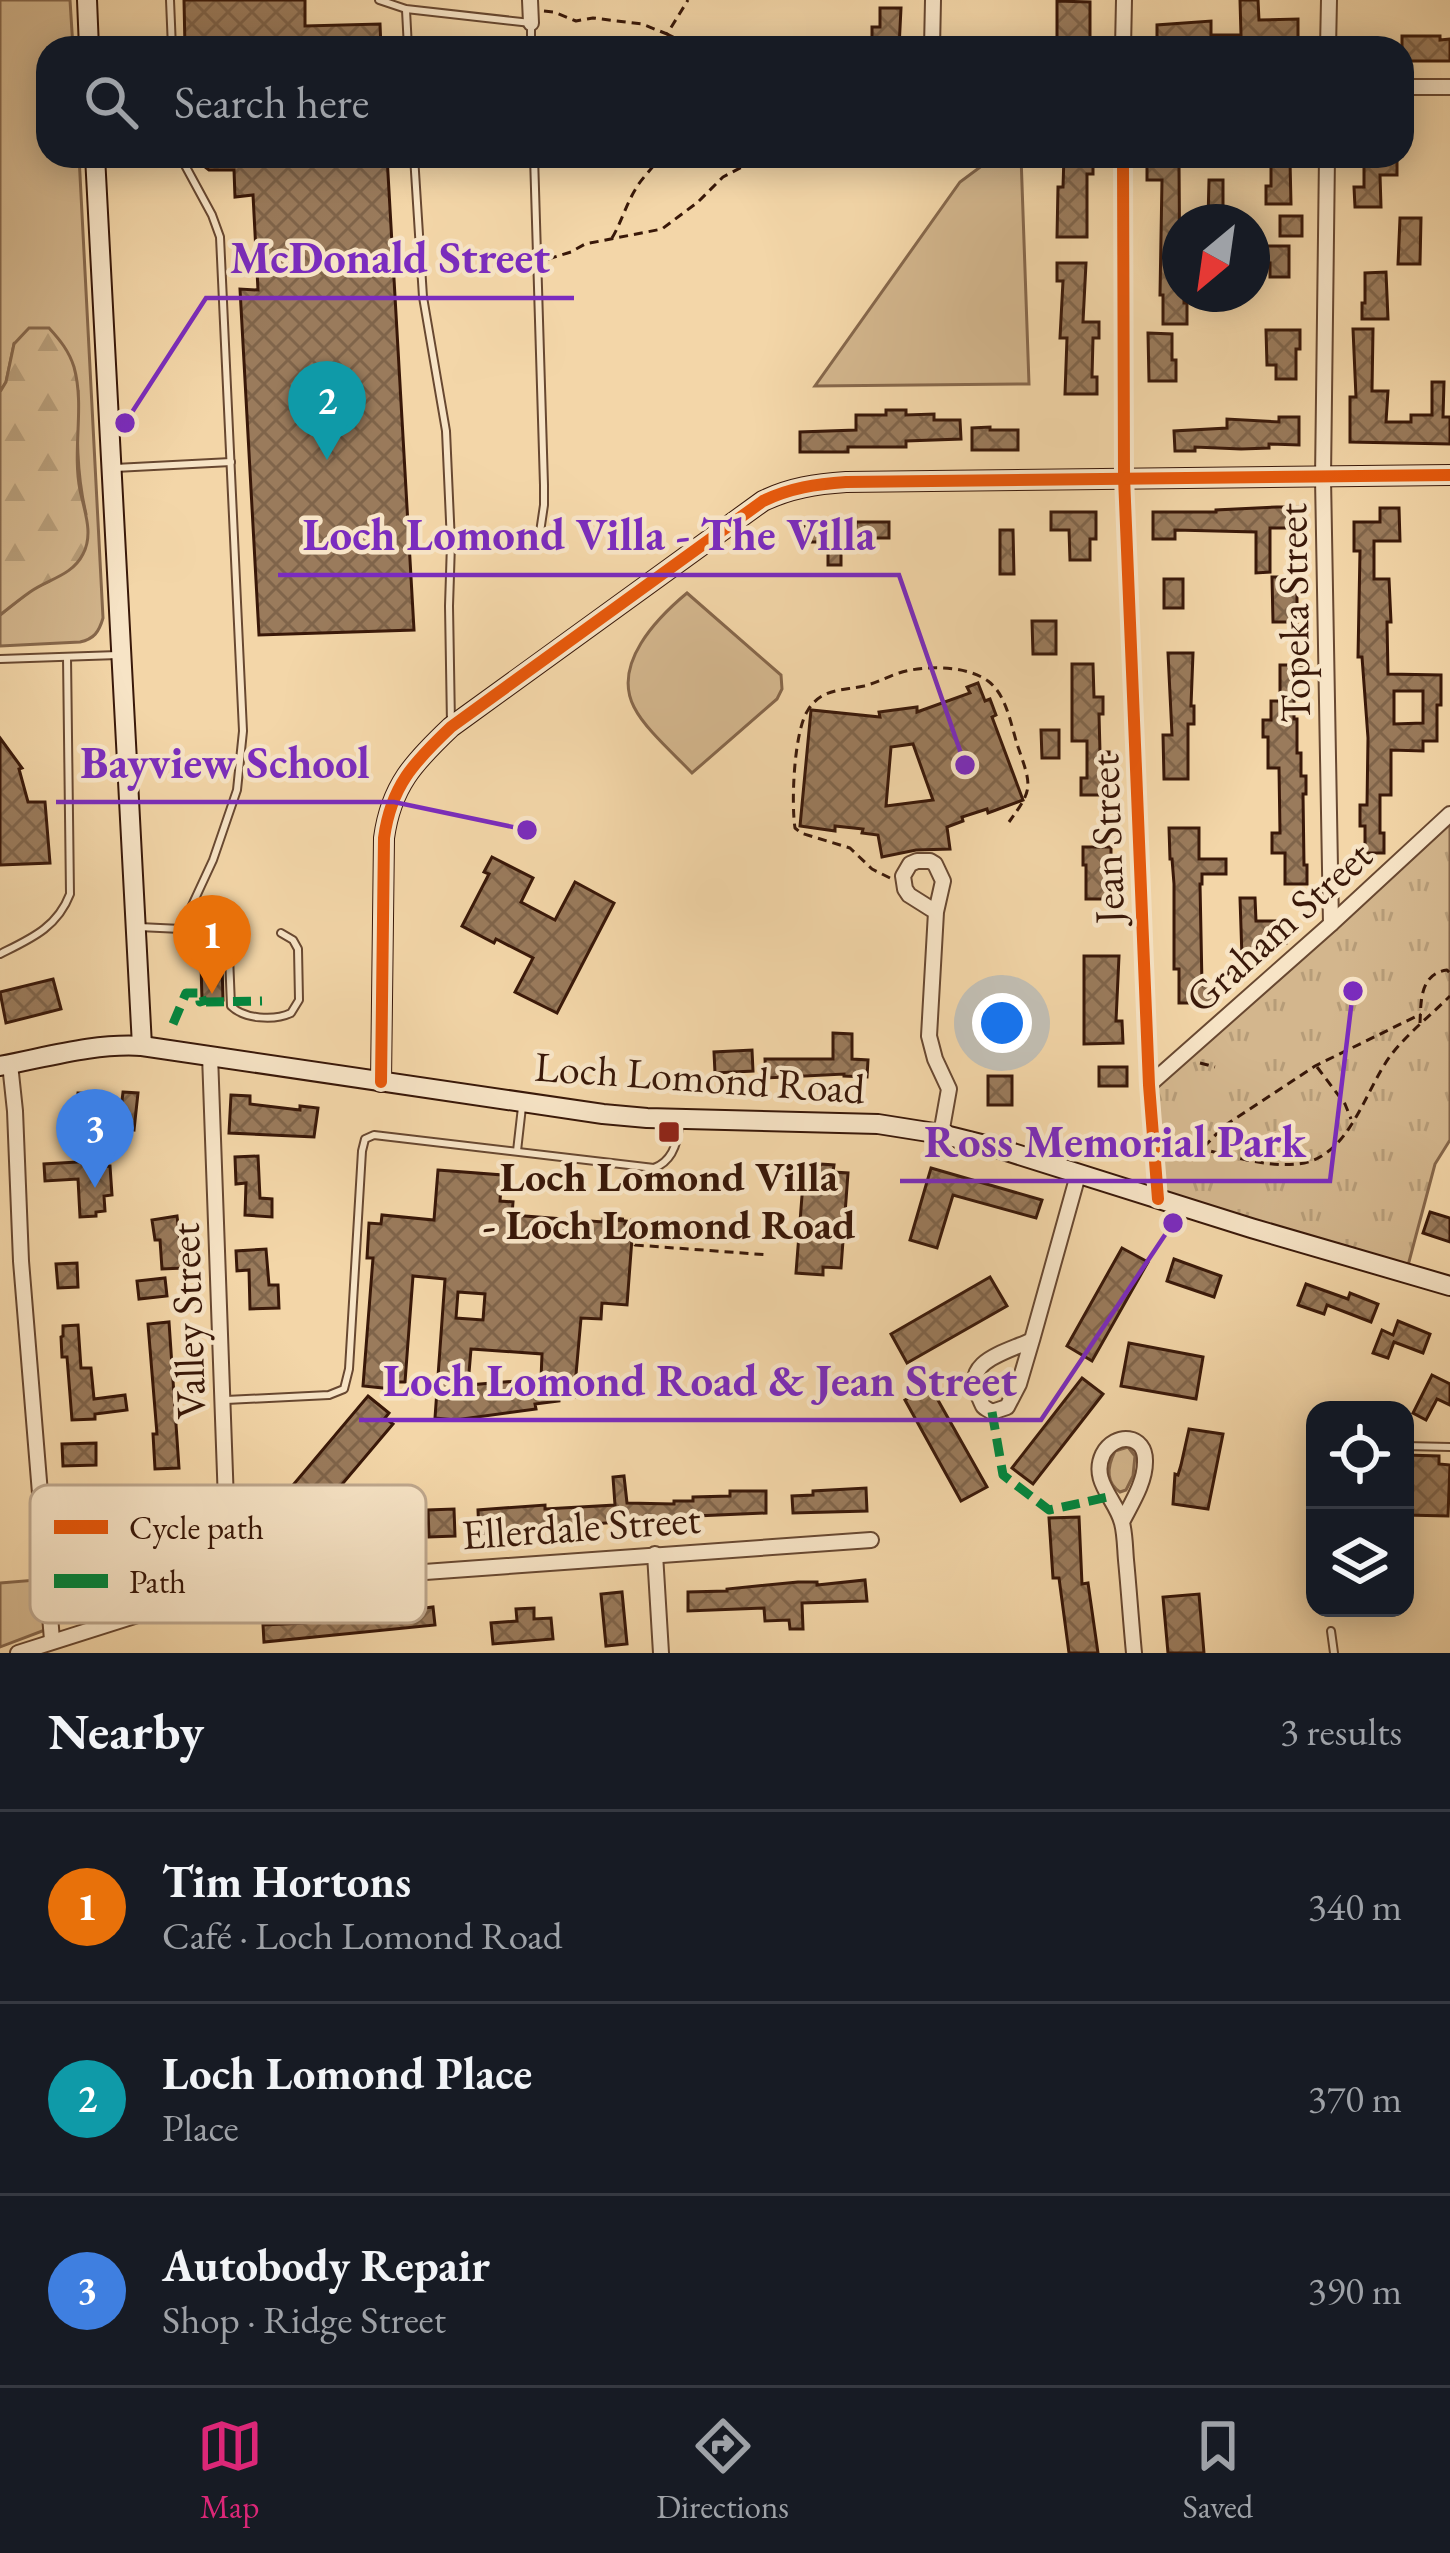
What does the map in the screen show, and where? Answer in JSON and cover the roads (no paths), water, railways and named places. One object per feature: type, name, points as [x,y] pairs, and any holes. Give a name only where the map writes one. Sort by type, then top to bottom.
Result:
[{"type":"street","points":[[87,0],[88,36]]},
{"type":"street","points":[[932,36],[933,0]]},
{"type":"street","points":[[1123,36],[1124,0]]},
{"type":"street","points":[[1328,36],[1329,0]]},
{"type":"street","points":[[1414,87],[1450,88]]},
{"type":"street","points":[[96,168],[142,1046]]},
{"type":"street","name":"Jean Street","points":[[1123,168],[1124,477],[1149,1085],[1158,1199]]},
{"type":"street","name":"Topeka Street","points":[[1327,168],[1324,478],[1331,924]]},
{"type":"street","points":[[382,1082],[387,817],[414,764],[451,727],[743,515],[783,491],[847,482],[1450,475]]},
{"type":"street","name":"Graham Street","points":[[1149,1085],[1450,814]]},
{"type":"street","points":[[936,912],[909,895],[903,876],[910,864],[923,860],[935,864],[944,881],[936,912],[929,1036],[949,1090],[941,1134]]},
{"type":"street","name":"Loch Lomond Road","points":[[5,1065],[115,1044],[647,1118],[878,1124],[988,1145],[1450,1286]]},
{"type":"street","name":"Valley Street","points":[[210,1055],[226,1485]]},
{"type":"street","points":[[5,1065],[15,1111],[21,1261],[39,1485]]},
{"type":"street","points":[[1032,1340],[977,1370],[973,1384],[985,1408],[992,1412],[1007,1407],[1019,1384],[1032,1340],[1078,1174]]},
{"type":"street","points":[[0,1265],[21,1261]]},
{"type":"street","points":[[1122,1522],[1145,1466],[1144,1451],[1127,1438],[1111,1443],[1099,1472],[1122,1522],[1134,1653]]},
{"type":"street","name":"Ellerdale Street","points":[[426,1571],[871,1540]]},
{"type":"street","points":[[655,1554],[661,1653]]},
{"type":"street","points":[[51,1623],[52,1640]]},
{"type":"street","name":"Ellerdale Street","points":[[18,1653],[108,1623]]},
{"type":"lane","points":[[170,0],[172,36]]},
{"type":"lane","points":[[380,0],[406,9],[530,11]]},
{"type":"lane","points":[[406,9],[407,36]]},
{"type":"lane","points":[[136,926],[181,928],[213,860],[237,790],[243,710],[220,237],[187,168]]},
{"type":"lane","points":[[415,168],[423,297],[446,431],[451,727]]},
{"type":"lane","points":[[451,543],[539,539],[544,506],[534,168]]},
{"type":"lane","points":[[112,468],[231,462]]},
{"type":"lane","points":[[0,658],[122,655]]},
{"type":"lane","points":[[0,954],[54,922],[70,894],[68,656]]},
{"type":"lane","points":[[228,931],[230,1006],[242,1015],[278,1018],[291,1013],[299,1000],[298,949],[281,933]]},
{"type":"lane","points":[[517,1151],[522,1103]]},
{"type":"lane","points":[[223,1401],[329,1395],[344,1389],[365,1139],[374,1135],[659,1167],[676,1146],[680,1119]]},
{"type":"lane","points":[[1414,1446],[1450,1447]]},
{"type":"lane","points":[[1331,1631],[1334,1653]]},
{"type":"place","name":"McDonald Street","points":[[125,423]]},
{"type":"place","name":"Loch Lomond Place","points":[[327,460]]},
{"type":"place","name":"Loch Lomond Villa - The Villa","points":[[965,765]]},
{"type":"place","name":"Bayview School","points":[[527,830]]},
{"type":"place","name":"Ross Memorial Park","points":[[1353,991]]},
{"type":"place","name":"Tim Hortons","points":[[212,994]]},
{"type":"place","name":"Loch Lomond Villa - Loch Lomond Road","points":[[669,1132]]},
{"type":"place","name":"Autobody Repair","points":[[95,1188]]},
{"type":"place","name":"Loch Lomond Road & Jean Street","points":[[1173,1223]]}]
